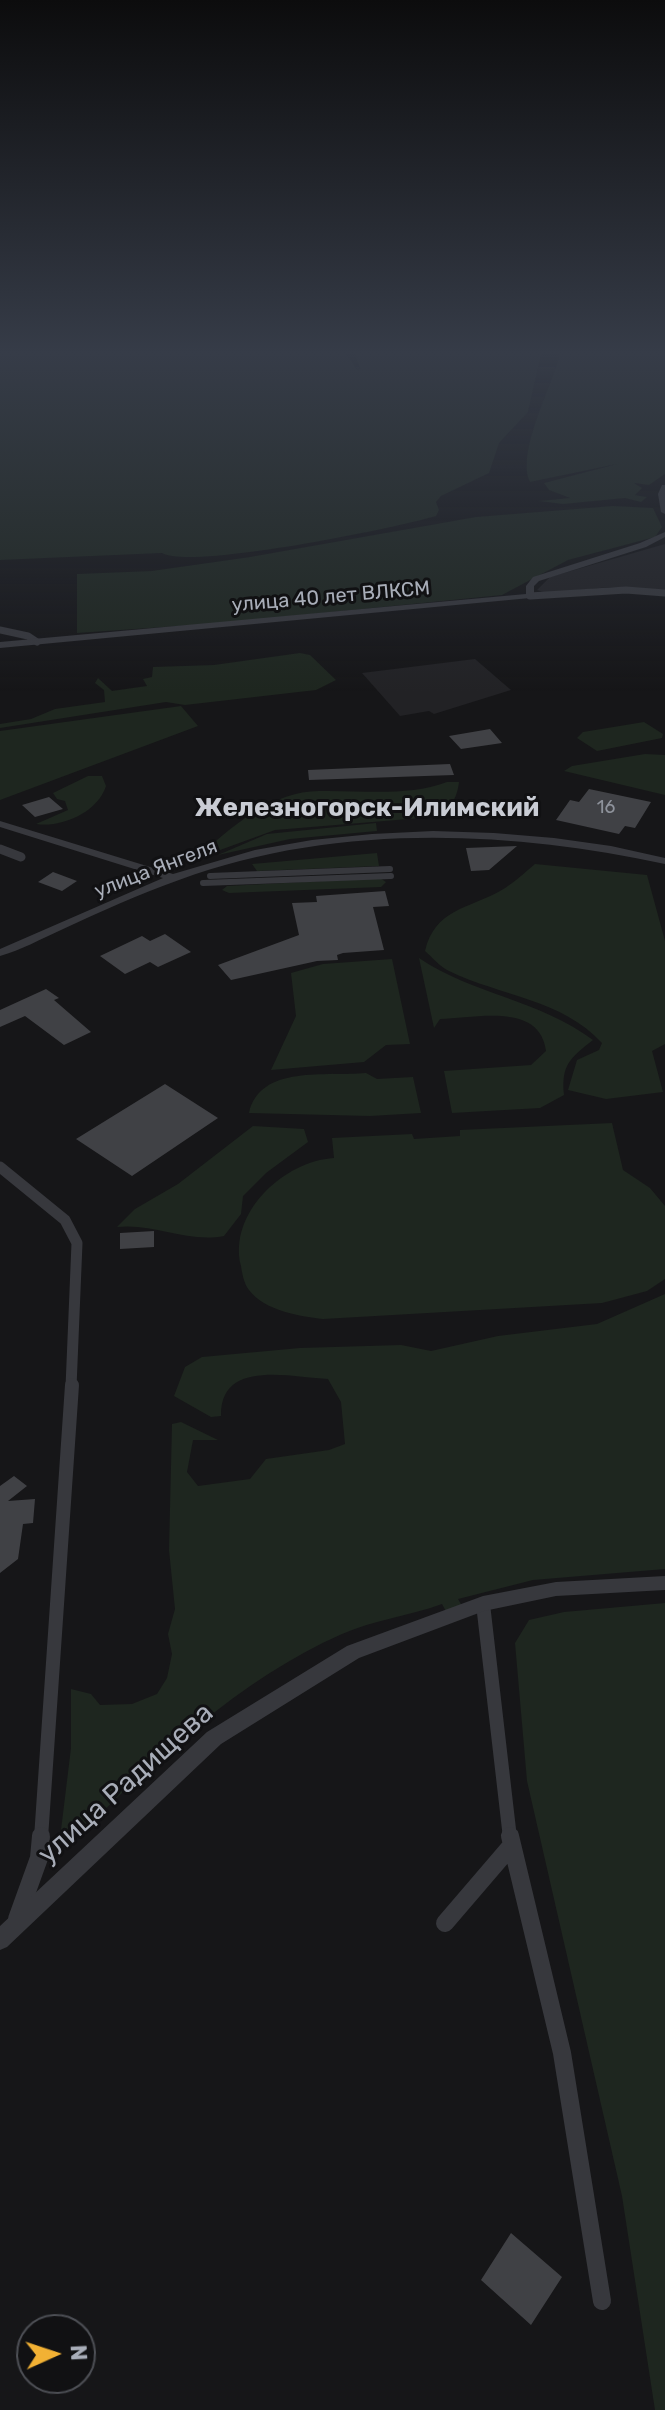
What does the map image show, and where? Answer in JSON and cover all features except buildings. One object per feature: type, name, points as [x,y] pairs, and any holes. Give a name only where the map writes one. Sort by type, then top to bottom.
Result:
[{"type":"street","points":[[665,487],[662,494],[665,512]]},
{"type":"street","points":[[530,596],[530,586],[536,579],[665,534]]},
{"type":"street","name":"улица 40 лет ВЛКСМ","points":[[0,645],[530,596],[626,590],[665,593]]},
{"type":"street","points":[[0,630],[28,636],[37,642]]},
{"type":"street","points":[[0,824],[174,878]]},
{"type":"street","name":"улица Янгеля","points":[[0,953],[174,878],[281,847],[409,837],[521,838],[592,846],[665,861]]},
{"type":"street","points":[[0,849],[21,857]]},
{"type":"street","points":[[203,883],[390,873],[210,876]]},
{"type":"street","points":[[0,1167],[65,1220],[77,1243],[45,1802],[39,1858],[15,1924]]},
{"type":"street","name":"улица Радищева","points":[[0,1940],[214,1738],[353,1652],[483,1604],[556,1589],[665,1583]]},
{"type":"street","points":[[483,1604],[511,1846],[562,2053],[602,2301]]},
{"type":"street","points":[[445,1923],[511,1846]]},
{"type":"shaded area","points":[[0,466],[491,466],[489,473],[441,496],[436,502],[439,510],[436,516],[339,537],[211,556],[180,557],[162,553],[0,560]]},
{"type":"shaded area","points":[[527,466],[605,466],[530,482]]},
{"type":"shaded area","points":[[608,466],[665,466],[665,474],[649,485],[634,483],[642,488],[635,495],[647,497],[641,502],[625,498],[563,504],[539,501],[570,498],[549,490],[544,483]]},
{"type":"shaded area","points":[[613,506],[653,508],[662,527],[655,537],[568,560],[502,595],[223,623],[77,633],[77,574],[152,571],[476,517]]},
{"type":"shaded area","points":[[665,544],[665,590],[611,587],[546,593],[537,590],[550,577]]},
{"type":"shaded area","points":[[300,653],[310,655],[336,680],[316,690],[185,705],[166,702],[0,728],[0,724],[31,719],[55,709],[105,702],[104,690],[95,683],[98,678],[112,691],[147,686],[143,679],[152,677],[153,667],[214,665]]},
{"type":"shaded area","points":[[475,659],[511,690],[434,714],[429,711],[400,716],[362,673]]},
{"type":"shaded area","points":[[181,706],[198,726],[0,800],[0,731]]},
{"type":"shaded area","points":[[644,722],[663,734],[662,738],[597,751],[577,738],[583,732]]},
{"type":"shaded area","points":[[645,754],[665,755],[665,795],[564,771],[572,766]]},
{"type":"shaded area","points":[[88,776],[102,776],[106,786],[87,811],[67,821],[36,824],[68,810],[65,801],[57,799],[53,793]]},
{"type":"shaded area","points":[[459,782],[452,804],[433,817],[275,830],[198,858],[238,823],[285,797],[319,791],[416,790]]},
{"type":"shaded area","points":[[376,823],[377,831],[290,839],[218,855],[267,834]]},
{"type":"shaded area","points":[[377,853],[379,866],[257,871],[252,864]]},
{"type":"shaded area","points":[[535,864],[647,875],[665,941],[665,1044],[652,1051],[663,1092],[606,1099],[568,1090],[577,1060],[599,1050],[602,1043],[586,1028],[549,1007],[449,971],[425,951],[436,926],[445,918],[505,888]]},
{"type":"shaded area","points":[[380,878],[386,882],[381,887],[229,893],[222,890],[227,886]]},
{"type":"shaded area","points":[[419,958],[461,980],[551,1015],[593,1040],[569,1063],[564,1076],[564,1095],[540,1108],[452,1113],[444,1071],[531,1065],[546,1051],[541,1036],[532,1025],[519,1019],[488,1016],[440,1019],[434,1028]]},
{"type":"shaded area","points":[[392,959],[410,1044],[386,1045],[364,1062],[271,1070],[296,1016],[291,973],[323,964]]},
{"type":"shaded area","points":[[366,1073],[377,1079],[413,1077],[421,1113],[370,1116],[249,1113],[256,1097],[266,1087],[281,1080],[315,1074]]},
{"type":"shaded area","points":[[612,1123],[623,1170],[650,1188],[665,1206],[665,1279],[647,1291],[602,1303],[323,1319],[273,1308],[256,1297],[246,1285],[239,1246],[243,1227],[252,1209],[279,1180],[315,1161],[334,1158],[332,1138],[412,1134],[414,1139],[460,1136],[460,1130]]},
{"type":"shaded area","points":[[253,1126],[304,1129],[308,1142],[266,1173],[243,1196],[241,1214],[224,1236],[197,1237],[117,1227],[135,1209],[178,1184]]},
{"type":"shaded area","points":[[665,1294],[665,1569],[533,1580],[458,1599],[465,1611],[449,1617],[442,1604],[342,1634],[268,1674],[233,1698],[135,1780],[75,1839],[61,1830],[71,1748],[71,1689],[91,1694],[100,1705],[132,1704],[157,1694],[167,1678],[172,1654],[168,1634],[175,1609],[169,1550],[172,1424],[181,1422],[218,1440],[193,1440],[187,1472],[198,1486],[250,1479],[266,1459],[329,1450],[345,1444],[341,1402],[328,1379],[261,1375],[245,1379],[232,1386],[224,1398],[221,1416],[211,1417],[174,1396],[185,1367],[202,1357],[300,1348],[401,1345],[431,1351],[498,1336],[597,1324]]},
{"type":"shaded area","points":[[665,1603],[665,2410],[655,2410],[622,2196],[527,1781],[515,1643],[529,1620],[564,1612]]},
{"type":"district","name":"Железногорск-Илимский","points":[[367,808]]}]
